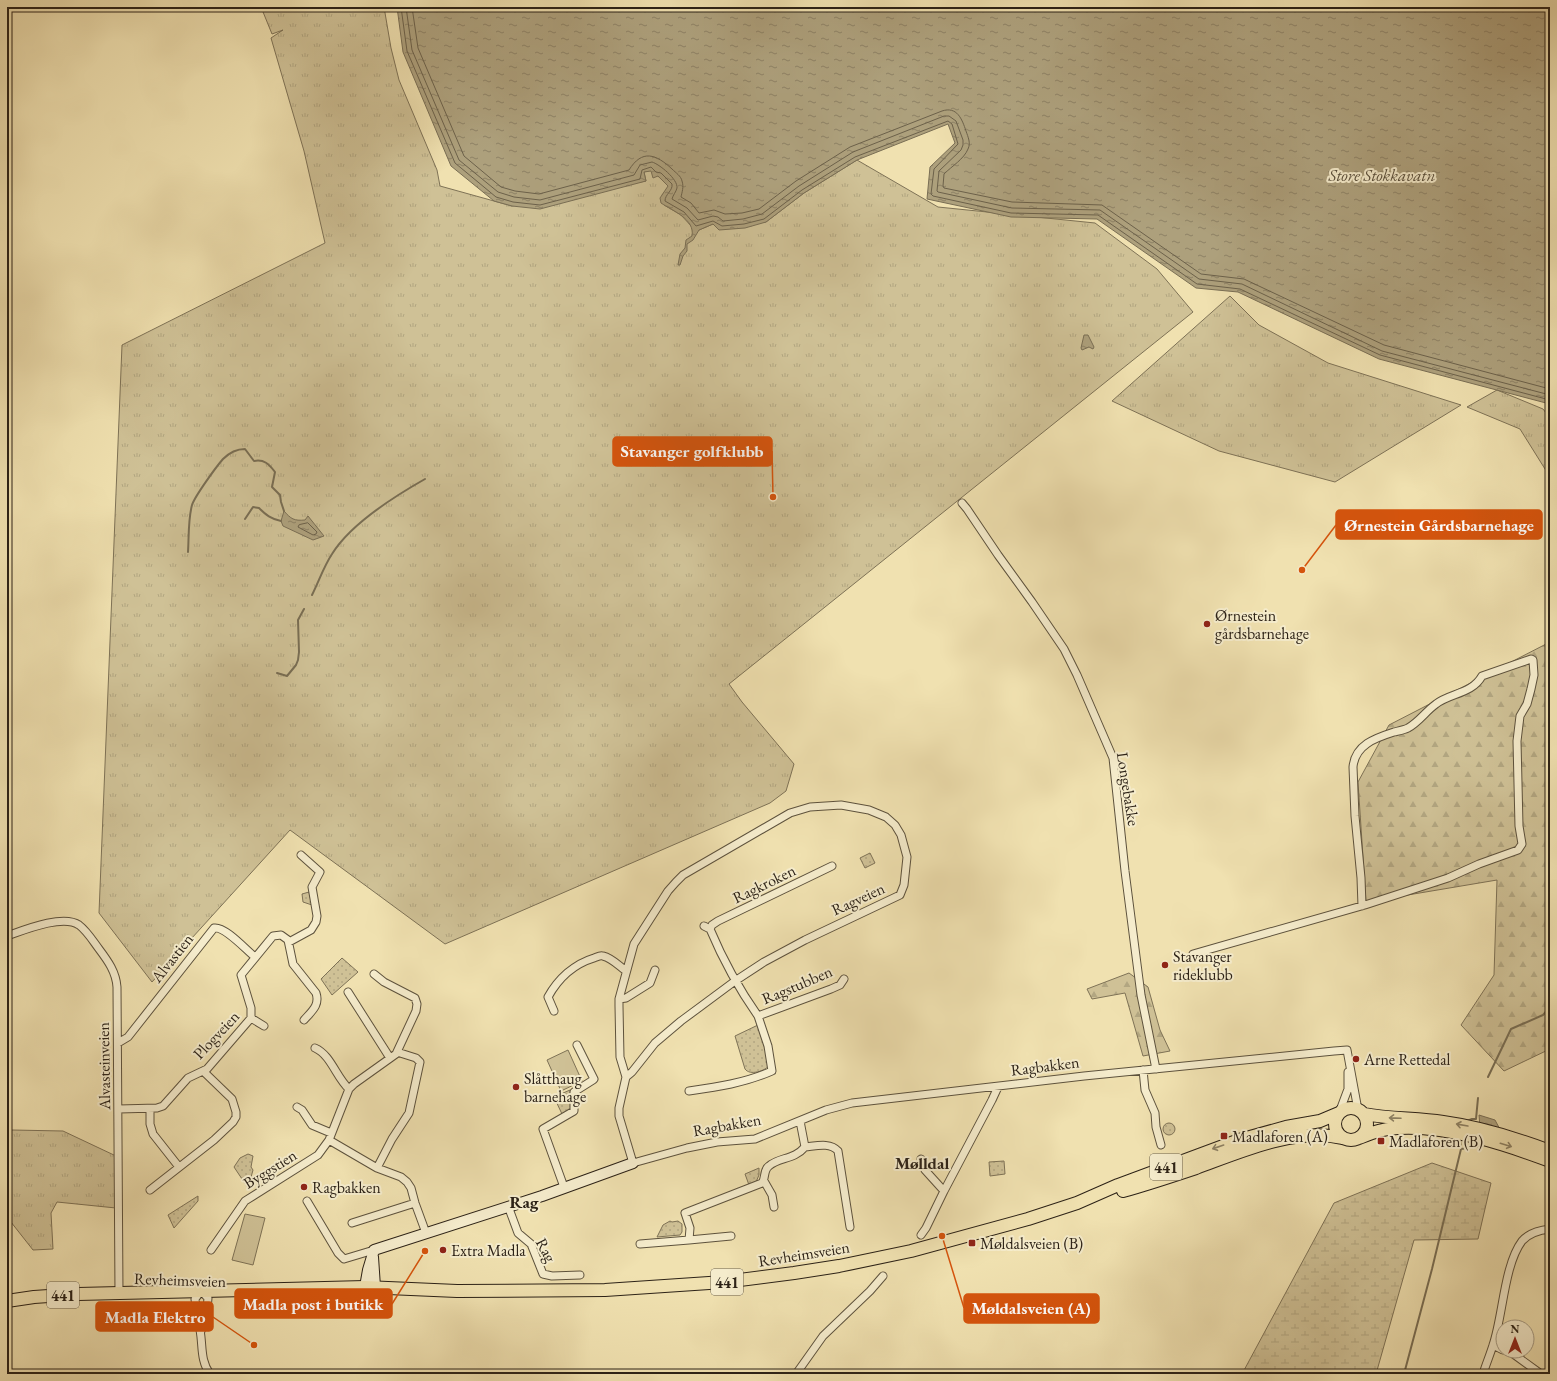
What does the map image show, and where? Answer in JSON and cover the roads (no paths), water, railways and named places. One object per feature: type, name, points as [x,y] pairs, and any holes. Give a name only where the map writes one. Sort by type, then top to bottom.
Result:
[{"type":"main road","name":"441","points":[[1339,1113],[1350,1108],[1385,1118],[1427,1125]]},
{"type":"main road","points":[[1359,1138],[1364,1134],[1366,1129],[1366,1120],[1361,1112]]},
{"type":"main road","points":[[1339,1113],[1334,1126],[1342,1138]]},
{"type":"main road","name":"Revheimsveien","points":[[1078,1203],[1118,1186],[1239,1140],[1286,1127],[1320,1121],[1339,1113]]},
{"type":"main road","name":"441","points":[[1342,1138],[1349,1141],[1392,1128],[1427,1125],[1465,1126],[1487,1130],[1542,1151],[1550,1161]]},
{"type":"main road","name":"Revheimsveien","points":[[7,1301],[34,1297],[119,1293],[158,1298],[370,1290],[457,1291],[636,1289],[724,1282],[839,1266],[911,1251],[1142,1186],[1242,1151],[1275,1142],[1319,1134],[1342,1138]]},
{"type":"street","name":"Longebakke","points":[[962,503],[1064,650],[1077,675],[1113,758],[1125,871],[1141,995],[1156,1069]]},
{"type":"street","points":[[1193,954],[1362,906],[1448,878],[1518,850],[1522,844],[1519,826],[1517,741],[1520,716],[1527,704],[1534,675],[1533,660],[1531,659],[1514,664],[1482,676],[1478,682],[1462,692],[1435,704],[1408,729],[1368,742],[1357,752],[1353,767],[1362,906]]},
{"type":"street","name":"Ragveien","points":[[626,1077],[632,1072],[655,1043],[681,1021],[735,981],[764,962],[800,942],[900,895],[904,885],[907,857],[901,835],[895,825],[886,817],[877,812],[841,805],[810,807],[790,812],[683,875],[668,891],[634,944],[619,999],[620,1057],[626,1077],[619,1108],[619,1116],[633,1163]]},
{"type":"street","points":[[301,855],[320,872],[312,887],[317,919],[315,926],[311,930],[289,942],[293,964],[314,989],[317,998],[315,1009],[304,1020]]},
{"type":"street","name":"Ragkroken","points":[[758,1016],[735,981],[707,928],[718,921],[832,866]]},
{"type":"street","name":"Alvasteinveien","points":[[7,936],[45,924],[57,922],[78,924],[87,932],[116,975],[118,987],[119,1293]]},
{"type":"street","name":"Alvastien","points":[[118,1043],[128,1037],[212,929],[218,928],[226,932],[255,957]]},
{"type":"street","name":"Plogveien","points":[[119,1109],[150,1109],[162,1106],[188,1078],[207,1069],[251,1018],[251,1008],[241,975],[273,936],[284,936],[289,942]]},
{"type":"street","points":[[554,1011],[548,997],[558,982],[575,966],[601,955],[610,959],[626,972]]},
{"type":"street","points":[[619,999],[626,998],[650,983],[655,970]]},
{"type":"street","name":"Byggstien","points":[[211,1250],[245,1201],[318,1155],[329,1140],[349,1089],[385,1063],[397,1052],[416,1011],[417,1004],[415,998],[384,982],[374,974]]},
{"type":"street","name":"Ragstubben","points":[[689,1091],[729,1085],[755,1078],[772,1071],[770,1055],[758,1016],[832,989],[840,985],[844,980]]},
{"type":"street","points":[[348,992],[390,1058]]},
{"type":"street","name":"Plogveien","points":[[251,1018],[264,1026]]},
{"type":"street","points":[[564,1188],[543,1129],[574,1111],[574,1092],[594,1079],[577,1045]]},
{"type":"street","points":[[315,1048],[324,1053],[342,1083],[349,1089]]},
{"type":"street","name":"Ragbakken","points":[[307,1201],[338,1254],[344,1259],[374,1253],[426,1233],[564,1188],[633,1163],[687,1148],[717,1142],[755,1139],[826,1110],[852,1104],[1084,1076],[1347,1050],[1348,1062],[1361,1112]]},
{"type":"street","points":[[377,1168],[392,1139],[410,1113],[416,1088],[420,1062],[416,1058],[397,1052]]},
{"type":"street","points":[[1339,1113],[1348,1089],[1348,1062]]},
{"type":"street","points":[[1143,1070],[1145,1090],[1155,1113],[1156,1127],[1161,1145]]},
{"type":"street","points":[[150,1190],[214,1140],[233,1122],[236,1117],[235,1105],[232,1099],[203,1071]]},
{"type":"street","points":[[921,1235],[926,1228],[998,1087]]},
{"type":"street","points":[[297,1108],[302,1110],[312,1125],[331,1133]]},
{"type":"street","points":[[150,1109],[152,1134],[179,1167]]},
{"type":"street","points":[[800,1121],[805,1147]]},
{"type":"street","points":[[329,1140],[377,1168],[401,1177],[407,1182],[411,1188],[426,1233]]},
{"type":"street","points":[[774,1207],[769,1187],[764,1181],[765,1171],[770,1165],[799,1153],[805,1147],[830,1145],[838,1151],[850,1227]]},
{"type":"street","points":[[922,1159],[925,1170],[944,1191]]},
{"type":"street","points":[[689,1240],[690,1228],[685,1213],[764,1181]]},
{"type":"street","points":[[352,1223],[415,1203]]},
{"type":"street","name":"Rag","points":[[508,1206],[518,1233],[531,1244],[543,1274],[552,1276],[580,1275]]},
{"type":"street","points":[[1483,1374],[1493,1345],[1510,1269],[1516,1250],[1523,1240],[1531,1234],[1550,1229]]},
{"type":"street","points":[[640,1244],[731,1236]]},
{"type":"street","points":[[370,1290],[374,1253]]},
{"type":"street","points":[[796,1374],[823,1336],[870,1291],[883,1276]]},
{"type":"street","points":[[201,1296],[202,1358],[210,1374]]},
{"type":"street","points":[[201,1296],[207,1309],[201,1331]]},
{"type":"street","points":[[1520,1359],[1541,1374]]},
{"type":"water","name":"Store Stokkavatn","points":[[397,7],[1550,7],[1550,409],[1546,403],[1379,359],[1238,292],[1196,288],[1097,219],[1011,217],[927,199],[930,167],[955,143],[948,124],[857,160],[804,193],[766,222],[745,228],[719,230],[713,224],[699,230],[693,240],[687,244],[687,251],[683,256],[680,265],[678,265],[680,254],[685,248],[686,240],[692,236],[692,230],[687,220],[677,212],[661,203],[660,198],[668,186],[658,176],[653,178],[651,171],[644,172],[646,181],[540,209],[512,206],[494,201],[451,166],[403,52]]},
{"type":"water","points":[[1084,335],[1088,335],[1094,347],[1093,349],[1089,347],[1082,350],[1081,348]]},
{"type":"water","points":[[284,511],[295,520],[305,520],[308,516],[324,536],[313,540],[283,526],[281,521]]},
{"type":"water","points":[[1479,1115],[1495,1120],[1502,1133],[1481,1139]]},
{"type":"waterway","points":[[188,552],[192,505],[220,463],[225,457],[233,452],[245,449],[254,461],[263,461],[273,469],[275,472],[272,487],[280,495],[284,511]]},
{"type":"waterway","points":[[312,595],[329,559],[350,532],[374,512],[425,479]]},
{"type":"waterway","points":[[245,519],[253,507],[259,508],[274,519],[281,521]]},
{"type":"waterway","points":[[277,673],[287,676],[296,665],[299,652],[298,620],[304,609]]},
{"type":"waterway","points":[[1488,1077],[1511,1029],[1543,1015],[1550,1007]]},
{"type":"waterway","points":[[1476,1119],[1478,1098]]},
{"type":"waterway","points":[[1467,1121],[1476,1119]]},
{"type":"waterway","points":[[1404,1374],[1432,1269],[1461,1149],[1460,1139]]},
{"type":"waterway","points":[[1461,1149],[1482,1146],[1481,1143]]},
{"type":"place","name":"Stavanger golfklubb","points":[[773,497]]},
{"type":"place","name":"Ørnestein Gårdsbarnehage","points":[[1302,570]]},
{"type":"place","name":"Ørnestein gårdsbarnehage","points":[[1207,624]]},
{"type":"place","name":"Stavanger rideklubb","points":[[1165,965]]},
{"type":"place","name":"Arne Rettedal","points":[[1356,1059]]},
{"type":"place","name":"Slåtthaug barnehage","points":[[516,1087]]},
{"type":"place","name":"Madlaforen (A)","points":[[1224,1136]]},
{"type":"place","name":"Madlaforen (B)","points":[[1381,1141]]},
{"type":"place","name":"Ragbakken","points":[[304,1187]]},
{"type":"place","name":"Møldalsveien (A)","points":[[942,1236]]},
{"type":"place","name":"Møldalsveien (B)","points":[[972,1243]]},
{"type":"place","name":"Extra Madla","points":[[443,1250]]},
{"type":"place","name":"Madla post i butikk","points":[[425,1251]]},
{"type":"place","name":"Madla Elektro","points":[[254,1345]]},
{"type":"district","name":"Mølldal","points":[[922,1163]]},
{"type":"district","name":"Rag","points":[[524,1202]]}]
